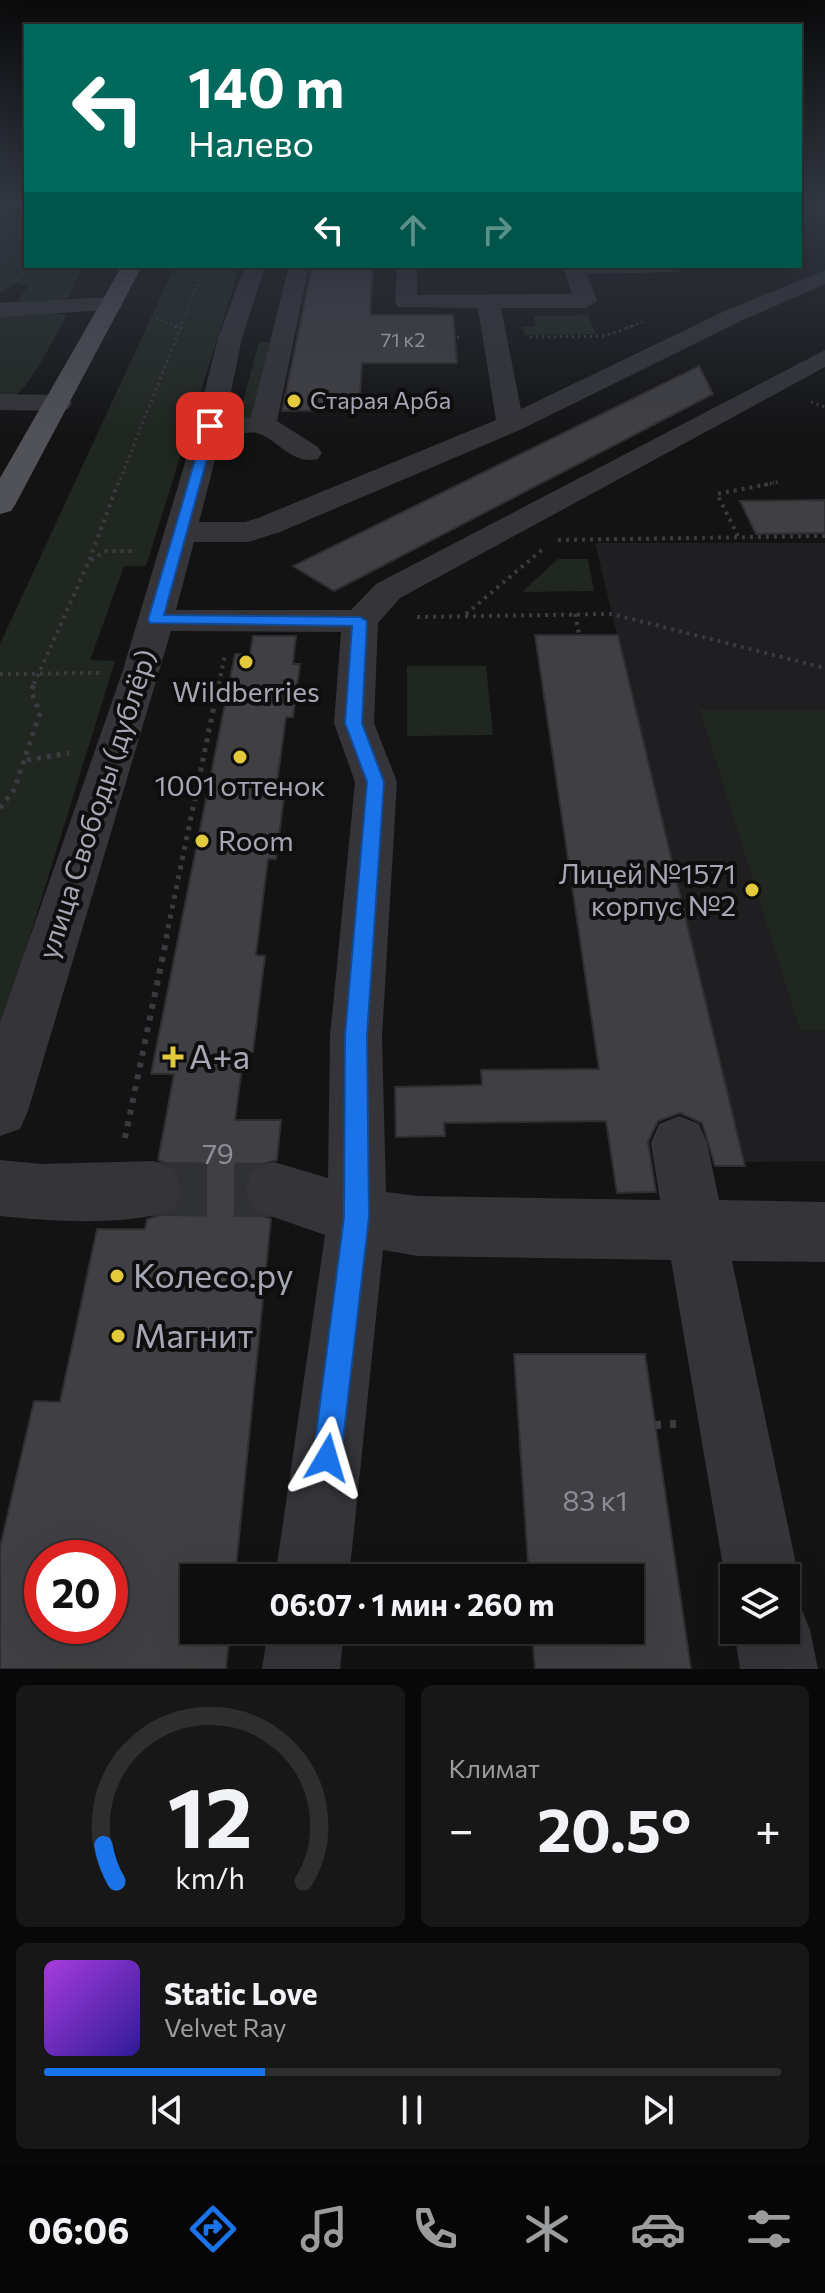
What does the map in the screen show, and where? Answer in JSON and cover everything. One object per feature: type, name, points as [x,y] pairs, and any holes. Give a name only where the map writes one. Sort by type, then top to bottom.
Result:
[{"type":"main road","points":[[0,505],[124,282]]},
{"type":"street","name":"улица Свободы (дублёр)","points":[[0,1111],[19,1044],[141,673],[210,426],[230,338],[249,282]]},
{"type":"street","points":[[263,424],[295,282]]},
{"type":"street","points":[[407,282],[406,302],[586,301],[579,282]]},
{"type":"street","points":[[689,282],[699,295],[735,315]]},
{"type":"street","points":[[181,532],[248,532],[269,525],[510,424],[735,315],[811,282]]},
{"type":"street","points":[[488,301],[510,424]]},
{"type":"street","points":[[0,310],[112,304]]},
{"type":"street","points":[[230,338],[284,338]]},
{"type":"street","points":[[314,1564],[357,1217],[356,1036],[376,782],[354,723],[360,621],[388,591],[825,357]]},
{"type":"street","points":[[0,402],[59,403]]},
{"type":"street","points":[[210,426],[263,424],[308,453]]},
{"type":"street","points":[[156,620],[360,621]]},
{"type":"street","points":[[679,1143],[759,1564]]},
{"type":"street","points":[[0,1188],[41,1192],[134,1190]]},
{"type":"street","points":[[274,1190],[357,1217],[462,1229],[825,1232]]},
{"type":"street","points":[[301,1669],[304,1644]]},
{"type":"street","points":[[775,1644],[779,1669]]},
{"type":"path","points":[[0,808],[18,780],[40,713],[31,691],[96,543],[198,282]]},
{"type":"path","points":[[156,318],[182,329]]},
{"type":"path","points":[[495,337],[605,336],[632,325]]},
{"type":"path","points":[[445,337],[456,337]]},
{"type":"path","points":[[738,536],[717,494],[778,482]]},
{"type":"path","points":[[466,614],[554,540],[825,536]]},
{"type":"path","points":[[96,543],[106,551]]},
{"type":"path","points":[[360,621],[466,614],[612,614],[825,668]]},
{"type":"path","points":[[575,614],[579,634]]},
{"type":"path","points":[[134,1190],[232,620]]},
{"type":"path","points":[[0,674],[141,673]]},
{"type":"shaded area","points":[[0,282],[76,282],[69,296],[55,306],[18,301],[28,286],[17,283],[0,293]]},
{"type":"shaded area","points":[[168,282],[235,282],[146,566],[124,566],[90,660],[115,661],[0,1033],[0,644]]},
{"type":"shaded area","points":[[49,312],[67,315],[28,381],[19,393],[0,405],[0,316]]},
{"type":"shaded area","points":[[588,315],[596,334],[525,335],[522,327],[536,326],[533,316]]},
{"type":"shaded area","points":[[259,342],[270,342],[251,419],[238,420]]},
{"type":"shaded area","name":"Лицей №1571 корпус №2","points":[[595,543],[825,543],[825,1161],[744,1162]]},
{"type":"shaded area","points":[[558,559],[588,559],[594,591],[522,592]]},
{"type":"shaded area","points":[[407,666],[486,666],[493,735],[407,736]]},
{"type":"shaded area","points":[[700,710],[825,710],[825,1030],[800,1030]]},
{"type":"building","points":[[309,282],[372,282],[370,315],[453,315],[457,363],[362,363],[359,410],[282,411]]},
{"type":"building","points":[[699,366],[713,394],[334,591],[293,566]]},
{"type":"building","points":[[825,500],[825,533],[756,534],[740,501]]},
{"type":"building","points":[[535,635],[618,635],[745,1166],[715,1166],[702,1123],[680,1113],[658,1121],[648,1142],[656,1192],[617,1193],[606,1121],[444,1123],[445,1136],[396,1137],[395,1087],[482,1085],[481,1070],[599,1069]]},
{"type":"building","points":[[253,636],[296,636],[293,664],[300,664],[293,717],[286,717],[276,789],[285,789],[276,859],[268,859],[256,955],[265,956],[253,1052],[244,1052],[235,1120],[281,1120],[277,1160],[252,1167],[242,1189],[250,1211],[271,1219],[236,1564],[180,1564],[180,1644],[229,1644],[226,1669],[0,1669],[0,1547],[34,1401],[60,1402],[97,1229],[145,1229],[147,1219],[177,1210],[185,1190],[177,1168],[158,1160],[174,1074],[151,1074],[235,654],[250,654]]},
{"type":"building","points":[[514,1354],[645,1354],[691,1669],[535,1669],[533,1644],[644,1644],[644,1564],[528,1564]]},
{"type":"tunnel","points":[[153,1189],[274,1190]]},
{"type":"place","name":"Старая Арба","points":[[294,401]]},
{"type":"place","name":"Wildberries","points":[[246,662]]},
{"type":"place","name":"1001 оттенок","points":[[240,757]]},
{"type":"place","name":"Room","points":[[202,841]]},
{"type":"place","name":"Лицей №1571 корпус №2","points":[[752,890]]},
{"type":"place","name":"А+а","points":[[173,1057]]},
{"type":"place","name":"Колесо.ру","points":[[117,1276]]},
{"type":"place","name":"Магнит","points":[[118,1336]]},
{"type":"route","points":[[210,426],[156,620],[360,621],[354,723],[376,782],[356,1036],[357,1217],[327,1458]]}]
